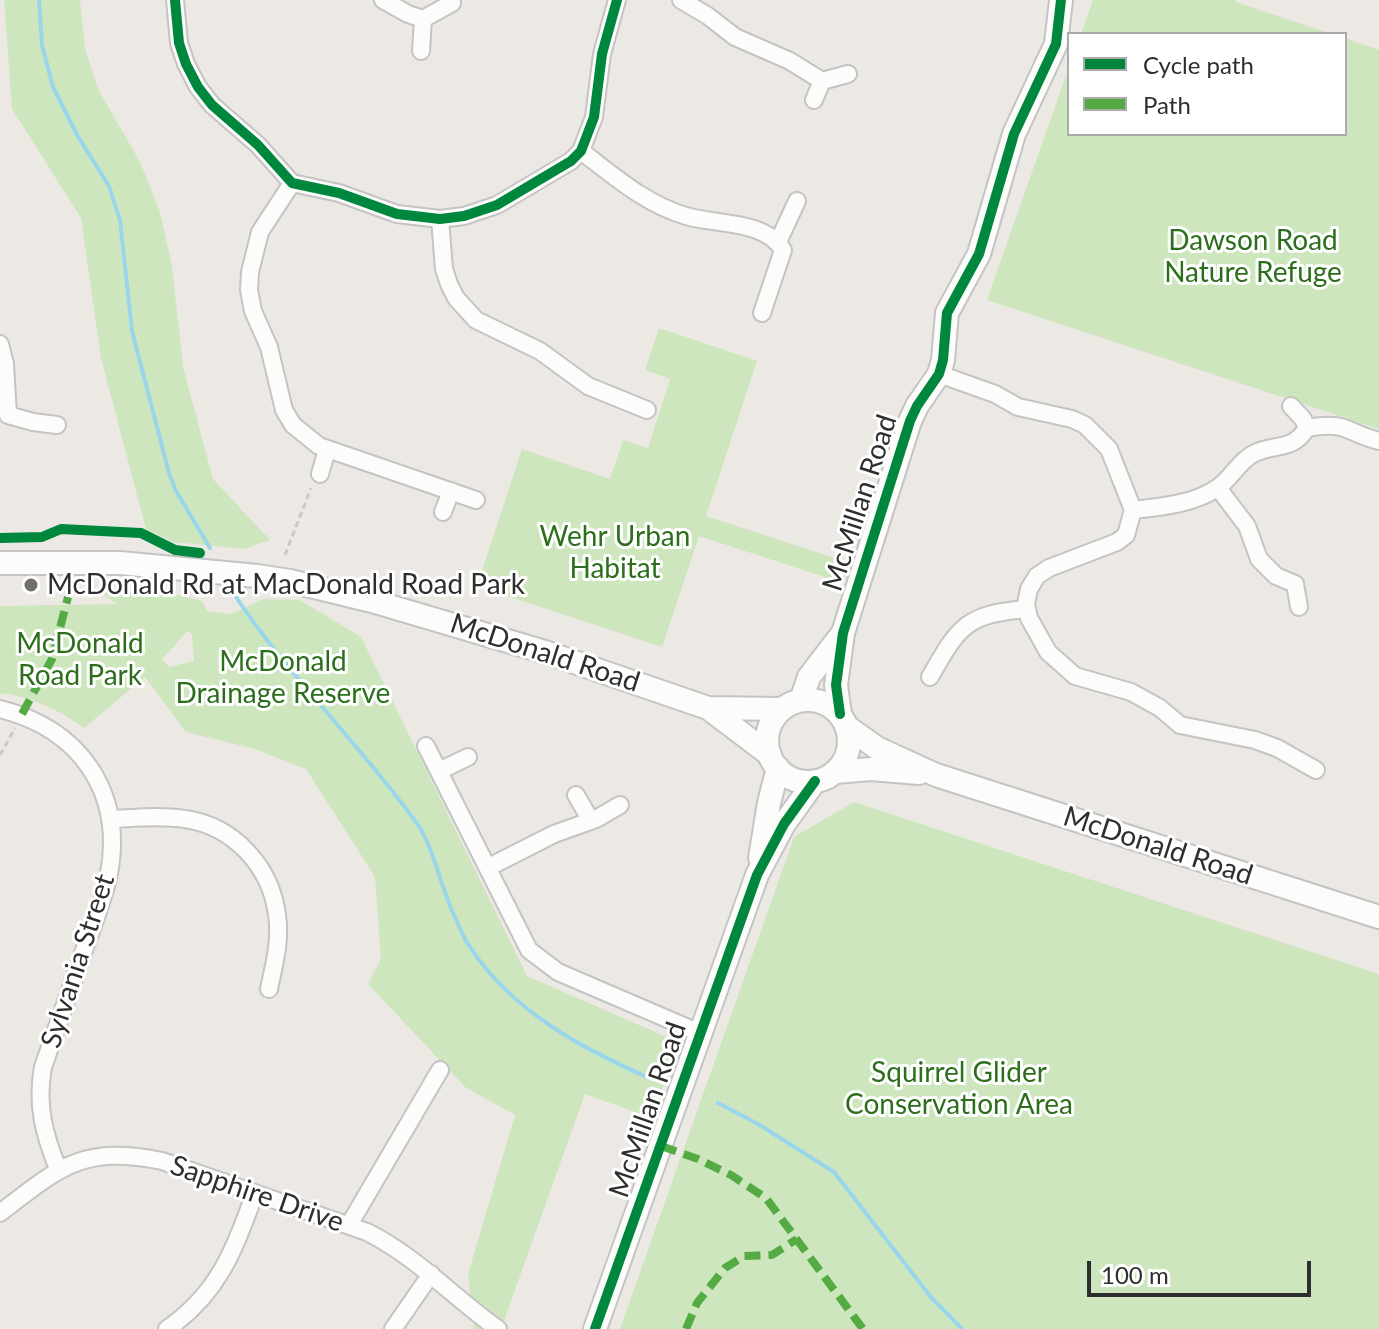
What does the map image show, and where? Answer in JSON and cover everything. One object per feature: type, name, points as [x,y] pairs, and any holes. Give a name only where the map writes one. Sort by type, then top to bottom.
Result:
[{"type":"main road","name":"McMillan Road","points":[[843,720],[836,685],[843,633],[910,421],[939,374],[947,313],[979,254],[1014,134],[1056,44],[1061,0]]},
{"type":"main road","name":"McDonald Road","points":[[0,563],[87,561],[196,569],[290,581],[472,629],[708,708],[791,705]]},
{"type":"main road","name":"McMillan Road","points":[[791,705],[843,633]]},
{"type":"main road","points":[[815,700],[829,705],[843,720],[848,751],[825,777],[801,781],[789,777],[774,762],[769,730],[791,705],[815,700]]},
{"type":"main road","name":"McDonald Road","points":[[708,708],[774,762]]},
{"type":"main road","name":"McDonald Road","points":[[843,720],[877,748],[936,775],[1379,917]]},
{"type":"main road","name":"McMillan Road","points":[[757,875],[774,762]]},
{"type":"main road","name":"McDonald Road","points":[[825,777],[871,769],[936,775]]},
{"type":"main road","name":"McMillan Road","points":[[595,1329],[757,875],[784,824],[825,777]]},
{"type":"street","points":[[175,0],[179,43],[198,87],[212,105],[258,145],[292,183],[339,193],[397,214],[440,219],[464,216],[497,205],[571,161],[581,151],[594,117],[603,45],[617,0]]},
{"type":"street","points":[[383,0],[423,19],[452,3]]},
{"type":"street","points":[[681,0],[735,37],[790,61],[822,81],[848,74]]},
{"type":"street","points":[[421,51],[423,19]]},
{"type":"street","points":[[814,100],[822,81]]},
{"type":"street","points":[[581,151],[628,187],[668,210],[688,217],[744,227],[778,242],[783,250],[762,313]]},
{"type":"street","points":[[292,183],[260,232],[251,262],[249,290],[253,311],[273,363],[284,410],[303,435],[327,450],[413,476],[476,500]]},
{"type":"street","points":[[778,242],[797,201]]},
{"type":"street","points":[[440,219],[444,269],[449,284],[456,298],[476,320],[540,351],[588,386],[647,410]]},
{"type":"street","points":[[0,344],[5,364],[4,418],[57,425]]},
{"type":"street","points":[[939,374],[995,394],[1018,407],[1072,419],[1085,425],[1109,449],[1133,510],[1126,535],[1117,542],[1049,568],[1037,576],[1029,589],[1029,618],[1048,652],[1075,676],[1131,692],[1160,708],[1180,725],[1255,740],[1277,748],[1316,770]]},
{"type":"street","points":[[1291,406],[1307,428]]},
{"type":"street","points":[[1133,510],[1168,506],[1218,488],[1238,465],[1255,453],[1289,445],[1301,438],[1307,428],[1343,425],[1379,441]]},
{"type":"street","points":[[320,474],[327,450]]},
{"type":"street","points":[[1218,488],[1247,526],[1259,559],[1276,576],[1295,584]]},
{"type":"street","points":[[443,512],[451,491]]},
{"type":"street","points":[[1295,584],[1310,573]]},
{"type":"street","points":[[1295,584],[1299,607]]},
{"type":"street","points":[[939,671],[951,639],[978,617],[1027,609]]},
{"type":"street","name":"Sylvania Street","points":[[0,709],[22,714],[60,735],[76,750],[99,785],[110,819],[112,839],[108,878],[43,1067],[39,1088],[42,1123],[58,1169]]},
{"type":"street","points":[[426,746],[529,950],[547,966],[700,1033]]},
{"type":"street","points":[[439,771],[468,757]]},
{"type":"street","points":[[576,795],[591,821]]},
{"type":"street","points":[[489,867],[620,805]]},
{"type":"street","points":[[110,819],[187,819],[227,834],[242,846],[267,879],[278,917],[277,951],[269,989]]},
{"type":"street","points":[[349,1225],[440,1070]]},
{"type":"street","name":"Sapphire Drive","points":[[0,1213],[58,1169],[88,1159],[111,1155],[162,1161],[349,1225],[393,1246],[498,1329]]},
{"type":"street","points":[[167,1329],[196,1306],[223,1272],[255,1193]]},
{"type":"street","points":[[393,1329],[431,1274]]},
{"type":"path","points":[[285,555],[314,479],[320,474]]},
{"type":"path","points":[[0,538],[42,537],[61,529],[141,533],[175,550]]},
{"type":"path","points":[[0,755],[22,714]]},
{"type":"green space","points":[[4,0],[80,0],[85,48],[98,89],[140,162],[160,212],[172,266],[183,367],[213,479],[270,540],[244,549],[173,542],[146,529],[101,358],[81,218],[12,109]]},
{"type":"green space","points":[[1093,0],[1236,0],[1326,32],[1082,32]]},
{"type":"green space","name":"Dawson Road Nature Refuge","points":[[1347,39],[1379,50],[1379,429],[987,300],[1067,73],[1067,136],[1347,136]]},
{"type":"green space","name":"Wehr Urban Habitat","points":[[659,328],[757,361],[706,516],[850,563],[843,583],[699,536],[662,647],[477,586],[522,449],[610,479],[623,440],[648,448],[670,379],[645,370]]},
{"type":"green space","name":"McDonald Drainage Reserve","points":[[95,589],[167,592],[202,601],[207,611],[231,614],[264,599],[300,600],[361,637],[527,976],[678,1042],[652,1118],[585,1094],[501,1329],[474,1329],[468,1274],[515,1115],[465,1087],[368,984],[381,959],[375,877],[306,769],[255,749],[186,732],[145,677],[84,728],[44,705],[0,693],[0,606],[117,604]],"holes":[[[188,631],[192,634],[194,661],[169,667],[162,659]]]},
{"type":"green space","name":"Squirrel Glider Conservation Area","points":[[854,802],[1379,974],[1379,1329],[620,1329],[794,837]]},
{"type":"waterway","points":[[39,0],[42,45],[53,87],[77,135],[109,186],[120,220],[132,331],[169,473],[176,491],[210,548]]},
{"type":"waterway","points":[[236,597],[279,656],[418,825],[429,845],[463,936],[487,970],[527,1009],[550,1025],[598,1054],[649,1078]]},
{"type":"waterway","points":[[718,1103],[758,1124],[834,1172],[930,1296],[962,1329]]},
{"type":"marked path","points":[[22,714],[52,659],[68,597]]},
{"type":"marked path","points":[[661,1146],[731,1175],[766,1198],[863,1329]]},
{"type":"marked path","points":[[686,1329],[697,1303],[725,1268],[744,1256],[772,1255],[797,1239]]},
{"type":"cycle path","points":[[175,0],[179,43],[198,87],[212,105],[258,145],[292,183],[339,193],[397,214],[440,219],[464,216],[497,205],[571,161],[581,151],[594,117],[602,54],[617,0]]},
{"type":"cycle path","points":[[840,714],[836,685],[843,633],[910,421],[939,374],[947,313],[979,254],[1014,134],[1056,44],[1061,0]]},
{"type":"cycle path","points":[[0,538],[42,537],[61,529],[141,533],[175,550],[200,553]]},
{"type":"cycle path","points":[[595,1329],[757,875],[784,824],[815,781]]},
{"type":"place","name":"McDonald Rd at MacDonald Road Park","points":[[31,585]]},
{"type":"park label","name":"McDonald Road Park","points":[[80,660]]}]
